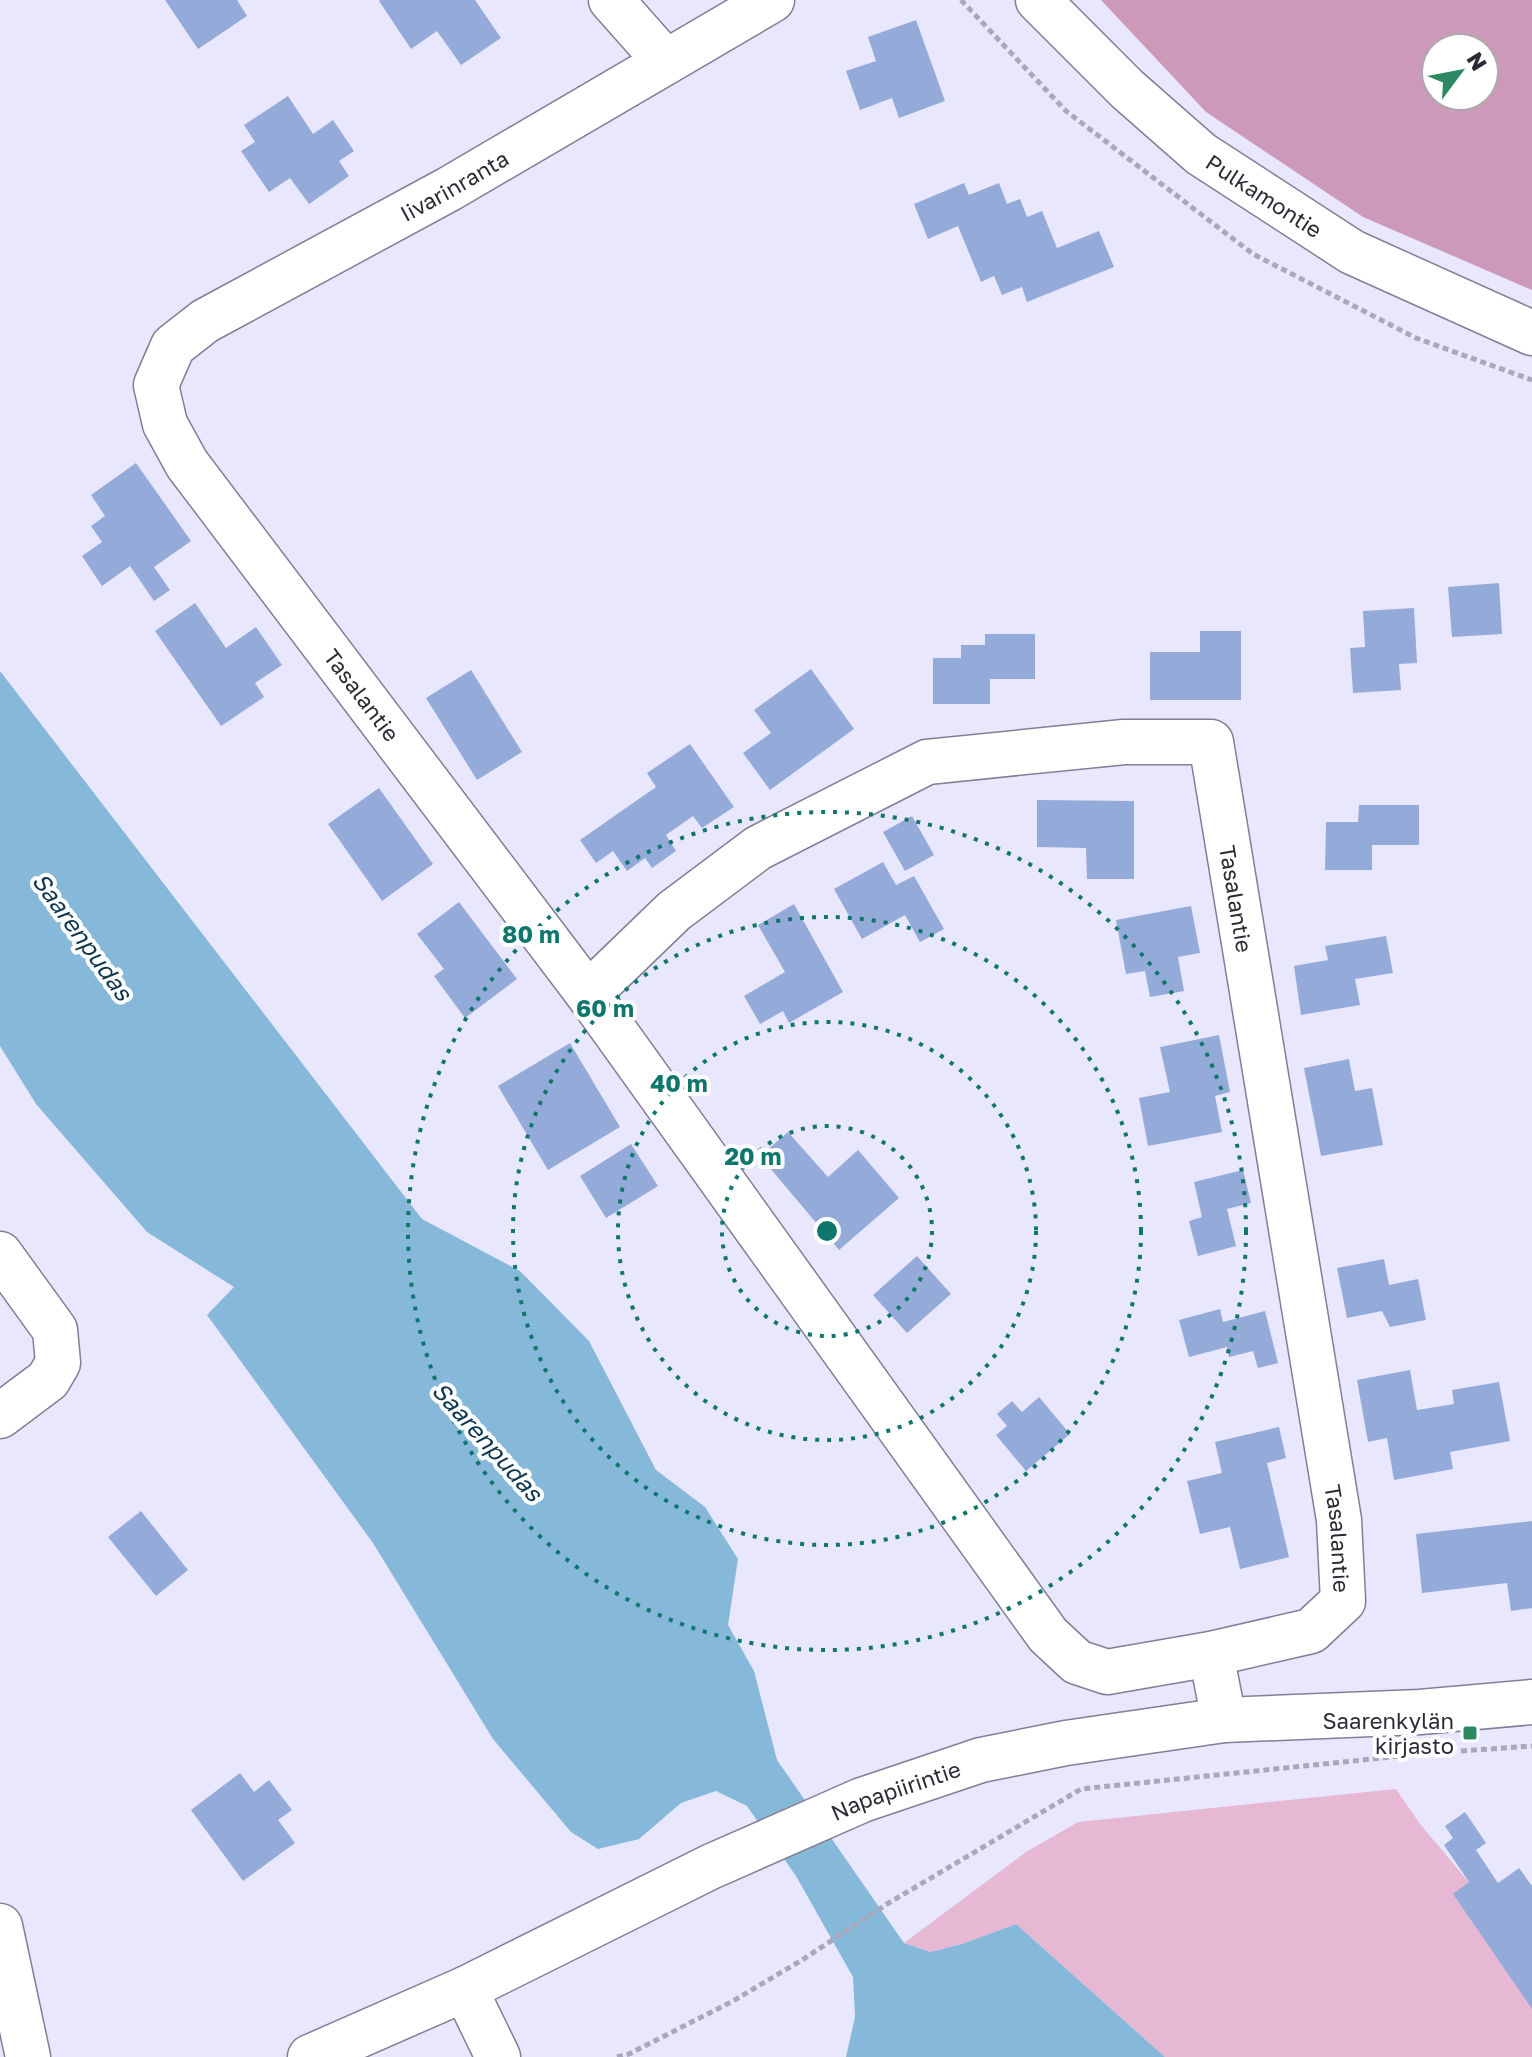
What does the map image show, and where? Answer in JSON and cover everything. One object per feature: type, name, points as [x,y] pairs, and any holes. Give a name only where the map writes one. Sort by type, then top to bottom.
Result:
[{"type":"street","points":[[611,0],[666,62]]},
{"type":"street","name":"Iivarinranta","points":[[156,385],[173,346],[205,321],[449,189],[772,0]]},
{"type":"street","name":"Pulkamontie","points":[[1038,0],[1127,89],[1201,154],[1352,252],[1532,333]]},
{"type":"street","name":"Tasalantie","points":[[156,385],[165,424],[187,464],[588,994],[1048,1635],[1077,1662],[1107,1672],[1211,1654],[1311,1631],[1343,1601],[1339,1520],[1211,742],[1124,742],[927,762],[758,848],[674,911],[588,994]]},
{"type":"street","points":[[0,1254],[55,1330],[58,1363],[48,1380],[0,1416]]},
{"type":"street","points":[[1211,1654],[1224,1720]]},
{"type":"street","name":"Napapiirintie","points":[[310,2057],[465,1989],[710,1867],[862,1800],[981,1760],[1076,1741],[1224,1720],[1420,1712],[1532,1702]]},
{"type":"street","points":[[0,1926],[28,2057]]},
{"type":"street","points":[[465,1989],[498,2057]]},
{"type":"path","points":[[1455,1752],[1532,1746]]},
{"type":"path","points":[[617,2057],[629,2054],[733,2001],[887,1904],[1081,1789],[1425,1754]]},
{"type":"shaded area","points":[[1101,0],[1532,0],[1532,290],[1363,217],[1206,112]]},
{"type":"shaded area","points":[[1396,1789],[1420,1824],[1532,1957],[1532,2057],[1165,2057],[1016,1924],[930,1952],[904,1943],[1026,1852],[1078,1822]]},
{"type":"water","name":"Saarenpudas","points":[[0,671],[422,1219],[520,1271],[589,1341],[656,1470],[705,1507],[738,1559],[728,1625],[754,1671],[777,1760],[904,1943],[930,1952],[1016,1924],[1165,2057],[846,2057],[855,2017],[853,1977],[796,1876],[747,1806],[716,1791],[681,1803],[639,1839],[598,1849],[571,1832],[493,1739],[373,1543],[207,1315],[234,1287],[147,1232],[36,1104],[0,1046]]},
{"type":"building","points":[[165,0],[237,0],[247,16],[198,49]]},
{"type":"building","points":[[380,0],[475,0],[501,38],[461,65],[437,31],[411,49]]},
{"type":"building","points":[[916,20],[945,101],[899,118],[892,98],[860,110],[846,71],[876,61],[868,37]]},
{"type":"building","points":[[288,96],[313,134],[333,120],[354,151],[339,161],[349,176],[309,204],[290,178],[269,192],[241,151],[255,142],[244,125]]},
{"type":"building","points":[[964,183],[969,195],[999,183],[1007,204],[1020,199],[1027,217],[1042,211],[1057,248],[1099,231],[1114,267],[1027,302],[1022,287],[1002,295],[994,276],[981,282],[958,226],[928,239],[914,204]]},
{"type":"building","points":[[136,463],[191,541],[154,567],[170,590],[154,601],[130,566],[102,586],[82,556],[102,542],[91,526],[105,516],[91,495]]},
{"type":"building","points":[[1499,583],[1502,634],[1452,637],[1448,587]]},
{"type":"building","points":[[195,603],[226,648],[256,627],[282,665],[255,683],[264,697],[221,726],[155,631]]},
{"type":"building","points":[[1414,608],[1417,663],[1399,664],[1401,690],[1353,693],[1350,648],[1365,647],[1363,611]]},
{"type":"building","points":[[1200,631],[1241,631],[1241,700],[1150,700],[1150,652],[1200,652]]},
{"type":"building","points":[[985,634],[1035,634],[1035,679],[990,679],[990,704],[933,704],[933,658],[961,658],[961,645],[985,645]]},
{"type":"building","points":[[811,669],[854,729],[770,790],[743,753],[771,733],[754,710]]},
{"type":"building","points":[[471,670],[522,752],[477,780],[426,698]]},
{"type":"building","points":[[690,744],[734,807],[702,828],[693,816],[666,835],[676,851],[652,868],[645,858],[627,871],[613,851],[596,863],[580,840],[656,787],[647,773]]},
{"type":"building","points":[[379,788],[433,864],[382,901],[328,824]]},
{"type":"building","points":[[1037,800],[1134,801],[1134,879],[1087,879],[1086,848],[1037,847]]},
{"type":"building","points":[[1359,805],[1419,805],[1419,845],[1372,845],[1372,870],[1325,870],[1326,822],[1358,822]]},
{"type":"building","points":[[912,816],[934,855],[905,871],[883,832]]},
{"type":"building","points":[[883,862],[896,885],[914,876],[944,929],[920,942],[905,915],[862,939],[834,889]]},
{"type":"building","points":[[459,902],[517,979],[465,1018],[434,976],[444,969],[417,934]]},
{"type":"building","points":[[794,904],[843,992],[789,1023],[783,1011],[760,1024],[744,996],[785,972],[758,925]]},
{"type":"building","points":[[1191,906],[1200,953],[1178,957],[1184,991],[1150,997],[1145,971],[1126,974],[1116,920]]},
{"type":"building","points":[[1386,936],[1393,973],[1355,979],[1360,1005],[1301,1015],[1294,966],[1328,960],[1325,946]]},
{"type":"building","points":[[1219,1035],[1230,1092],[1215,1096],[1222,1132],[1148,1146],[1139,1098],[1170,1092],[1160,1047]]},
{"type":"building","points":[[570,1043],[620,1127],[548,1170],[498,1086]]},
{"type":"building","points":[[1349,1059],[1355,1091],[1372,1088],[1383,1145],[1321,1156],[1304,1068]]},
{"type":"building","points":[[788,1132],[828,1177],[858,1150],[899,1198],[839,1250],[760,1156]]},
{"type":"building","points":[[631,1144],[658,1186],[606,1218],[580,1176]]},
{"type":"building","points":[[1243,1170],[1251,1203],[1227,1209],[1236,1246],[1198,1256],[1189,1221],[1202,1217],[1194,1182]]},
{"type":"building","points":[[917,1256],[951,1294],[907,1333],[873,1295]]},
{"type":"building","points":[[1384,1259],[1389,1285],[1418,1279],[1426,1320],[1390,1327],[1382,1311],[1347,1318],[1337,1268]]},
{"type":"building","points":[[1220,1309],[1223,1322],[1265,1311],[1278,1363],[1258,1368],[1253,1351],[1229,1357],[1227,1347],[1189,1357],[1179,1320]]},
{"type":"building","points":[[1410,1370],[1417,1410],[1454,1404],[1452,1390],[1499,1382],[1510,1441],[1450,1452],[1453,1469],[1394,1480],[1387,1438],[1368,1442],[1357,1380]]},
{"type":"building","points":[[1039,1397],[1070,1434],[1026,1471],[996,1435],[1007,1426],[997,1414],[1012,1401],[1022,1412]]},
{"type":"building","points":[[1279,1427],[1286,1458],[1267,1463],[1289,1557],[1240,1569],[1230,1527],[1200,1534],[1187,1481],[1222,1473],[1215,1442]]},
{"type":"building","points":[[141,1511],[188,1570],[156,1596],[108,1537]]},
{"type":"building","points":[[1532,1521],[1532,1608],[1511,1611],[1507,1583],[1422,1593],[1416,1534]]},
{"type":"building","points":[[240,1773],[254,1792],[269,1780],[292,1810],[278,1820],[295,1843],[243,1881],[191,1810]]},
{"type":"building","points":[[1465,1812],[1486,1843],[1476,1850],[1498,1883],[1519,1868],[1532,1886],[1532,2009],[1453,1894],[1469,1882],[1444,1845],[1453,1838],[1445,1826]]},
{"type":"place","name":"Saarenkylän kirjasto","points":[[1470,1733]]}]
